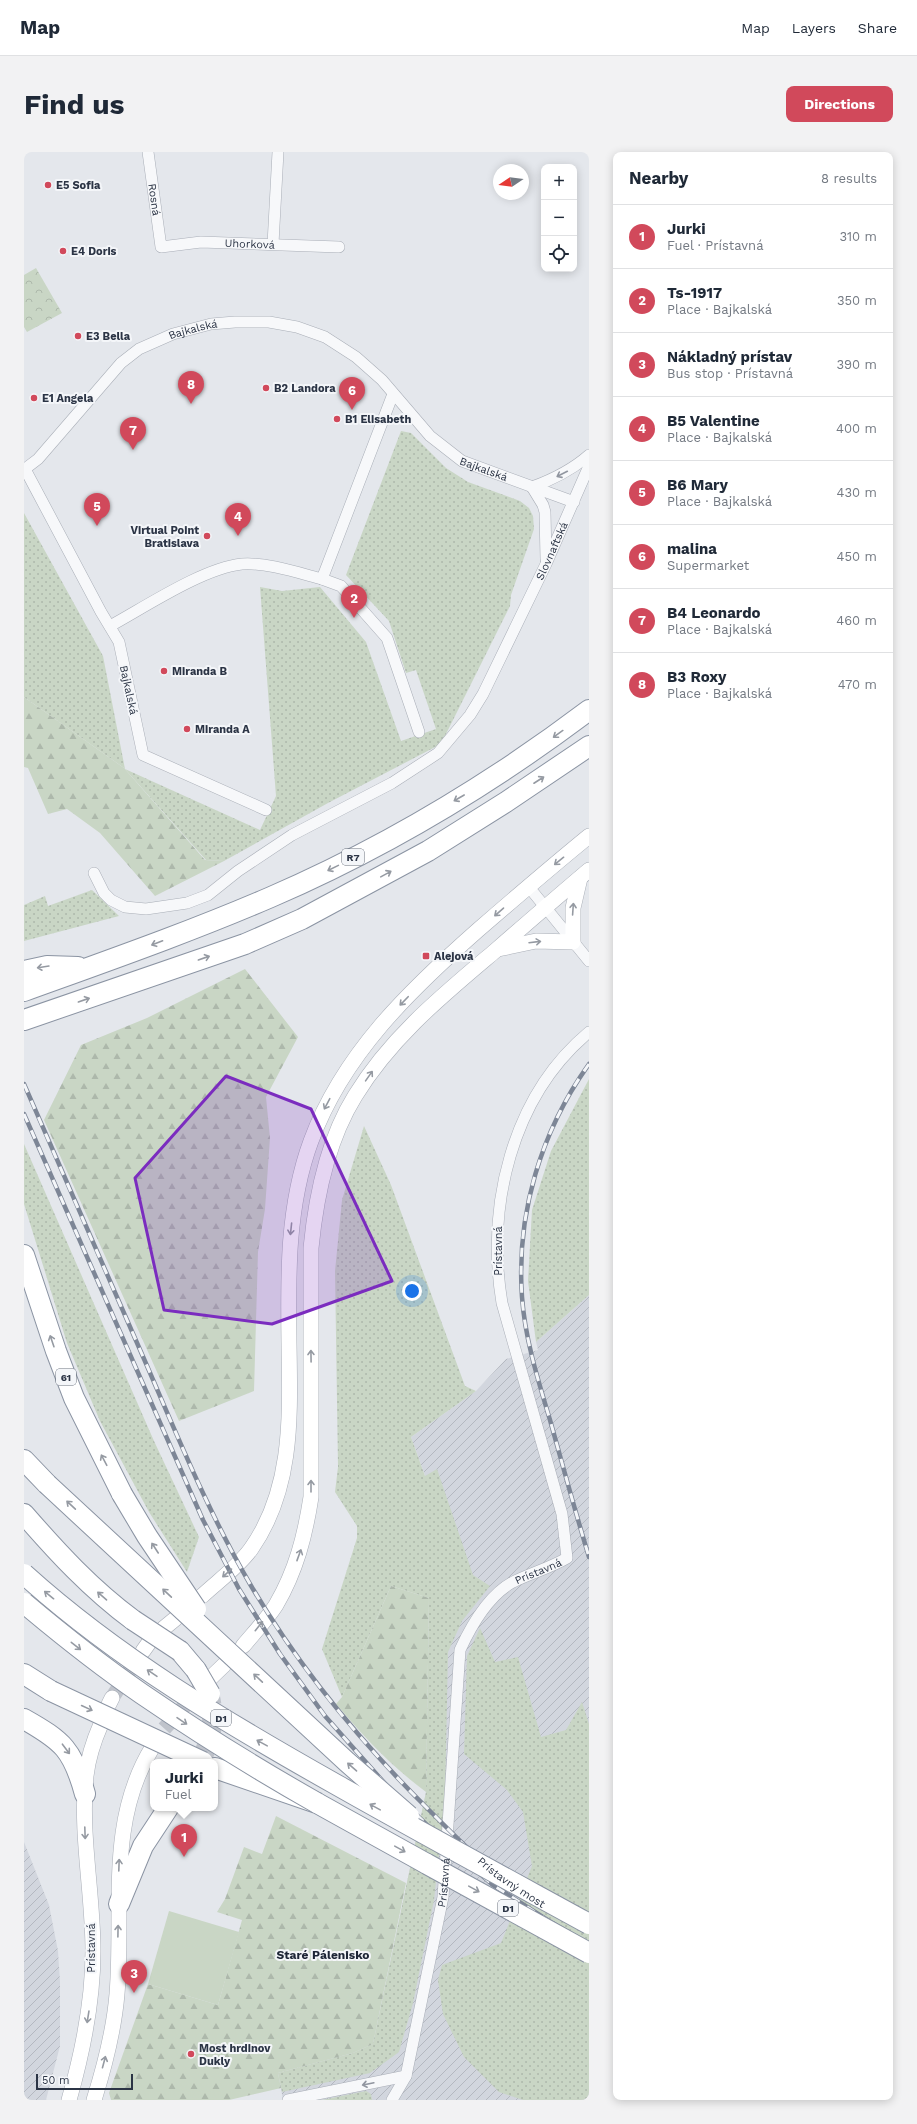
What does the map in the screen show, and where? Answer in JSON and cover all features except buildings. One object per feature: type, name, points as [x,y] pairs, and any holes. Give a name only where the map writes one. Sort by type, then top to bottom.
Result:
[{"type":"highway","name":"R7","points":[[24,991],[206,924],[272,896],[334,867],[414,824],[493,778],[589,710]]},
{"type":"highway","points":[[24,1020],[245,944],[302,919],[428,851],[506,802],[589,746]]},
{"type":"highway","points":[[24,970],[47,966],[90,967]]},
{"type":"highway","points":[[24,1026],[47,1012]]},
{"type":"highway","points":[[24,1033],[47,1012]]},
{"type":"highway","name":"61","points":[[24,1255],[56,1352],[74,1398],[99,1451],[147,1536],[216,1639]]},
{"type":"highway","points":[[24,1460],[47,1484],[347,1762],[434,1839]]},
{"type":"highway","points":[[24,1514],[56,1552],[89,1585],[133,1620],[180,1651],[202,1684]]},
{"type":"highway","name":"D1","points":[[24,1574],[88,1627],[198,1704],[249,1735],[434,1839]]},
{"type":"highway","name":"D1","points":[[24,1603],[76,1646],[140,1693],[238,1757],[317,1804],[589,1953]]},
{"type":"highway","points":[[24,1674],[51,1692]]},
{"type":"highway","points":[[24,1679],[196,1759]]},
{"type":"highway","points":[[24,1719],[53,1735],[63,1745],[76,1765],[85,1794]]},
{"type":"highway","points":[[218,1769],[317,1804]]},
{"type":"highway","points":[[119,1904],[144,1846],[166,1811]]},
{"type":"highway","name":"Prístavný most","points":[[434,1839],[589,1924]]},
{"type":"main road","points":[[202,1596],[244,1558],[254,1544],[277,1497],[286,1460],[290,1419],[289,1332],[291,1227],[297,1188],[314,1134],[339,1081],[376,1031],[437,967],[528,886],[589,836]]},
{"type":"main road","points":[[243,1646],[275,1606],[287,1584],[300,1554],[311,1497],[311,1248],[316,1202],[330,1151],[354,1096],[386,1052],[427,1009],[585,874]]},
{"type":"main road","points":[[497,949],[536,941],[573,942],[574,898],[585,874]]},
{"type":"main road","points":[[202,1684],[224,1665]]},
{"type":"main road","name":"Prístavná","points":[[69,2100],[84,2045],[92,1972],[92,1930],[85,1833],[85,1794],[90,1757],[101,1724]]},
{"type":"main road","points":[[96,2097],[113,2028],[117,1993],[119,1861],[125,1820],[141,1766],[152,1748]]},
{"type":"street","name":"Rosná","points":[[148,152],[161,247]]},
{"type":"street","points":[[273,244],[278,152]]},
{"type":"street","name":"Uhorková","points":[[161,247],[201,242],[339,247]]},
{"type":"street","name":"Bajkalská","points":[[266,810],[143,755],[119,642],[24,468],[38,459],[121,363],[139,349],[173,334],[211,324],[269,322],[311,332],[325,337],[356,357],[373,371],[430,436],[462,461],[574,502]]},
{"type":"street","points":[[322,579],[393,394]]},
{"type":"street","points":[[546,564],[545,512],[532,487],[551,480],[574,468],[589,455]]},
{"type":"street","name":"Slovnaftská","points":[[94,873],[104,893],[111,900],[125,907],[146,909],[187,903],[208,895],[268,850],[392,783],[438,753],[470,715],[483,694],[546,564],[589,466]]},
{"type":"street","points":[[110,626],[204,574],[242,564],[287,569],[322,579],[341,586],[387,638],[420,732]]},
{"type":"street","points":[[528,886],[589,961]]},
{"type":"street","name":"Prístavná","points":[[392,2100],[406,2076],[443,1897],[460,1650],[475,1622],[503,1590],[512,1583],[567,1558],[562,1514],[502,1303],[498,1279],[498,1232],[501,1194],[507,1166],[529,1109],[558,1065],[589,1032]]},
{"type":"street","points":[[288,2100],[406,2076]]},
{"type":"highlighted area","points":[[226,1076],[311,1109],[392,1281],[272,1324],[164,1310],[135,1178]]},
{"type":"shaded area","points":[[589,1295],[589,2100],[283,2100],[278,2073],[353,2053],[373,2044],[426,1792],[429,1598],[465,1586],[411,1437],[476,1391],[506,1359],[538,1350],[536,1342]]},
{"type":"shaded area","points":[[24,1842],[49,1905],[58,1951],[60,1982],[60,2046],[46,2100],[24,2100]]},
{"type":"green space","points":[[36,268],[62,313],[27,332],[24,327],[24,275]]},
{"type":"green space","points":[[401,431],[411,433],[446,468],[468,482],[520,501],[529,508],[533,516],[534,529],[511,595],[510,606],[441,744],[328,803],[224,861],[206,860],[124,768],[24,697],[24,513],[103,656],[125,769],[260,830],[276,796],[260,587],[282,591],[320,587],[366,642],[401,741],[436,729],[416,670],[406,673],[389,621],[346,575]]},
{"type":"green space","points":[[24,697],[124,768],[205,860],[224,861],[155,896],[100,833],[67,809],[48,814],[28,768],[24,767]]},
{"type":"green space","points":[[92,890],[119,916],[24,941],[24,905],[45,896],[48,906]]},
{"type":"green space","points":[[245,969],[298,1037],[266,1097],[270,1138],[265,1209],[258,1252],[254,1391],[179,1421],[44,1120],[81,1045],[147,1018]]},
{"type":"green space","points":[[589,1079],[589,1295],[536,1342],[528,1281],[532,1210],[551,1151]]},
{"type":"green space","points":[[364,1126],[391,1185],[465,1386],[476,1391],[411,1437],[425,1476],[437,1469],[473,1575],[490,1586],[462,1621],[448,1652],[445,1798],[434,1900],[413,2003],[399,2052],[370,2073],[282,2092],[278,2073],[353,2053],[373,2044],[426,1792],[429,1598],[391,1586],[342,1697],[322,1649],[357,1538],[357,1526],[335,1492],[338,1467],[335,1271],[342,1200]]},
{"type":"green space","points":[[24,1144],[154,1441],[199,1537],[187,1572],[149,1512],[100,1421],[67,1343],[24,1204]]},
{"type":"green space","points":[[391,1586],[429,1598],[426,1792],[378,1751],[336,1704],[342,1697]]},
{"type":"green space","points":[[480,1628],[495,1662],[518,1657],[541,1737],[566,1730],[582,1702],[589,1724],[589,2100],[523,2100],[499,2092],[464,2057],[443,2014],[438,1980],[442,1965],[501,1943],[532,1866],[523,1812],[507,1790],[464,1754],[467,1656]]},
{"type":"green space","points":[[276,1816],[406,1883],[373,2044],[353,2053],[278,2073],[281,2088],[229,2100],[111,2100],[109,2093],[148,1984],[218,2005],[242,1920],[217,1912],[225,1899],[244,1847],[262,1854]]},
{"type":"green space","points":[[169,1911],[239,1932],[218,2005],[148,1984]]},
{"type":"green space","points":[[366,2091],[371,2094],[372,2100],[322,2100]]},
{"type":"tunnel","points":[[112,1698],[141,1653]]},
{"type":"tunnel","points":[[152,1748],[163,1730],[198,1691]]},
{"type":"tunnel","points":[[200,1759],[210,1739],[212,1722],[210,1697]]},
{"type":"railway","points":[[589,1064],[557,1117],[535,1174],[523,1235],[521,1266],[522,1297],[529,1344],[589,1557]]},
{"type":"railway","points":[[24,1084],[206,1499],[234,1556],[269,1615],[311,1675],[356,1732],[405,1786],[464,1845],[500,1876],[544,1905],[589,1931]]},
{"type":"railway","points":[[24,1114],[203,1520],[239,1589],[280,1654],[325,1716],[388,1787],[457,1854],[493,1885],[549,1921],[589,1944]]},
{"type":"place","name":"E5 Sofia","points":[[48,185]]},
{"type":"place","name":"E4 Doris","points":[[63,251]]},
{"type":"place","name":"E3 Bella","points":[[78,336]]},
{"type":"place","name":"B2 Landora","points":[[266,388]]},
{"type":"place","name":"E1 Angela","points":[[34,398]]},
{"type":"place","name":"B3 Roxy","points":[[191,404]]},
{"type":"place","name":"malina","points":[[352,410]]},
{"type":"place","name":"B1 Elisabeth","points":[[337,419]]},
{"type":"place","name":"B4 Leonardo","points":[[133,450]]},
{"type":"place","name":"B6 Mary","points":[[97,526]]},
{"type":"place","name":"Virtual Point Bratislava","points":[[207,536]]},
{"type":"place","name":"B5 Valentine","points":[[238,536]]},
{"type":"place","name":"Ts-1917","points":[[354,618]]},
{"type":"place","name":"Miranda B","points":[[164,671]]},
{"type":"place","name":"Miranda A","points":[[187,729]]},
{"type":"place","name":"Alejová","points":[[426,956]]},
{"type":"place","name":"Jurki","points":[[184,1857]]},
{"type":"place","name":"Nákladný prístav","points":[[134,1993]]},
{"type":"place","name":"Most hrdinov Dukly","points":[[191,2054]]},
{"type":"district","name":"Staré Pálenisko","points":[[323,1955]]}]
